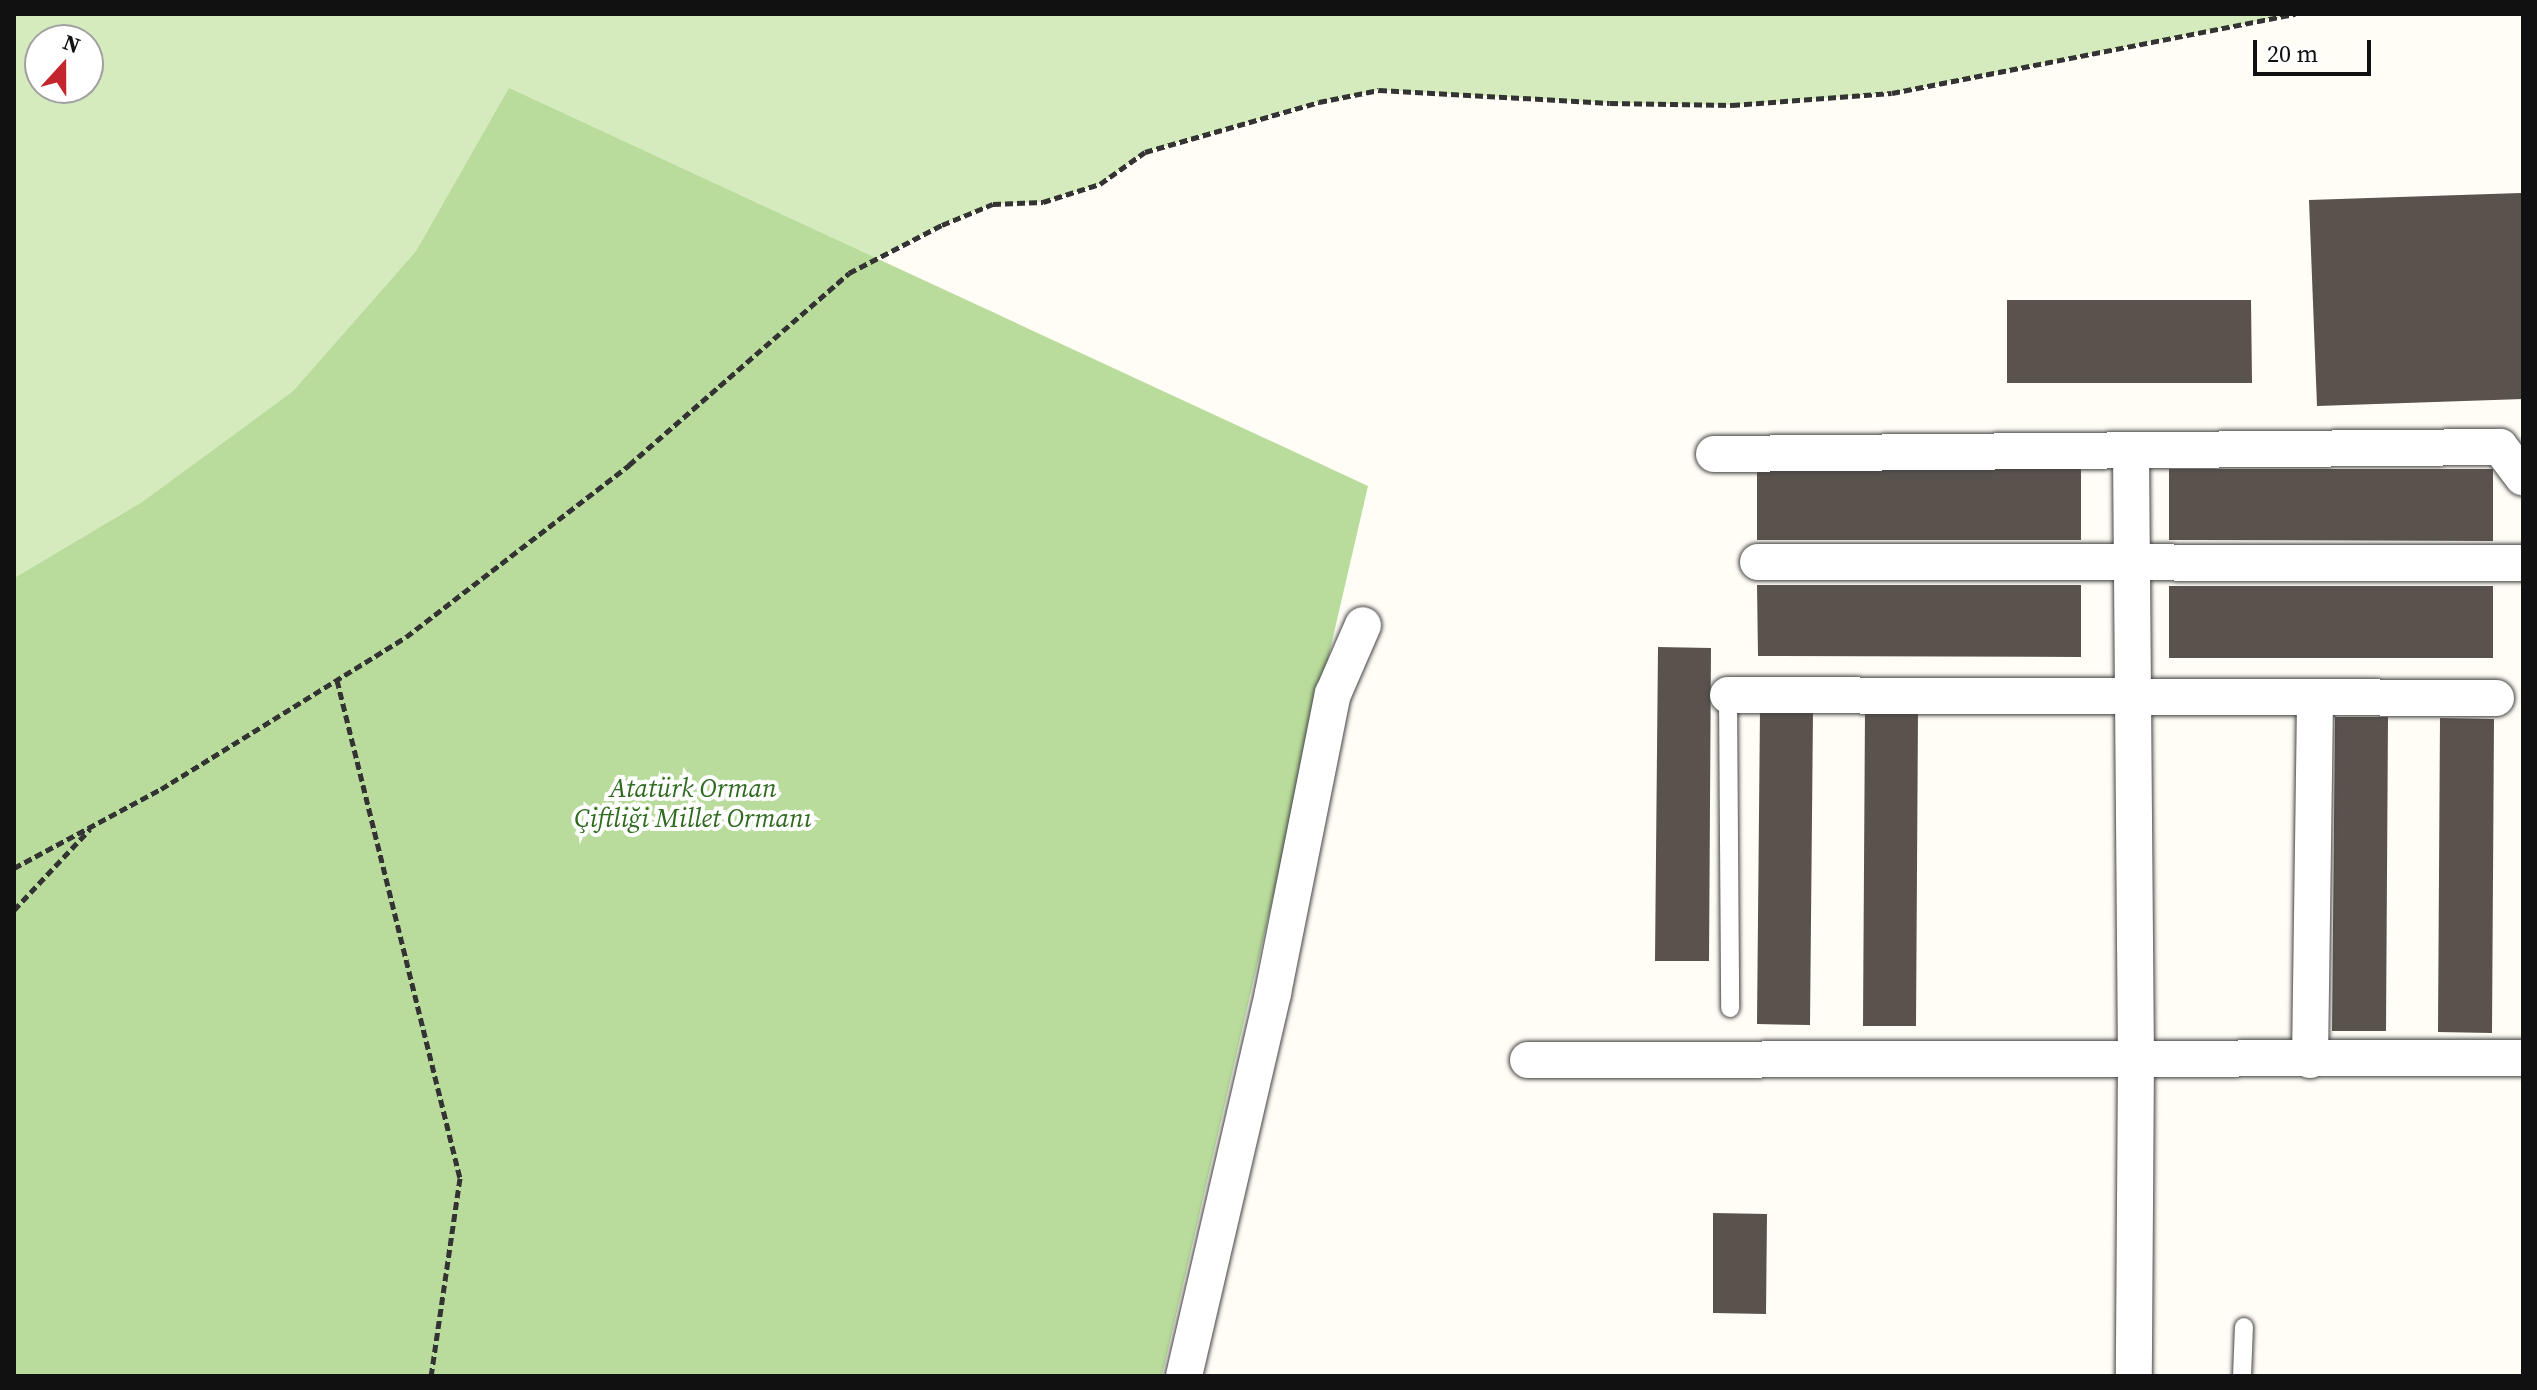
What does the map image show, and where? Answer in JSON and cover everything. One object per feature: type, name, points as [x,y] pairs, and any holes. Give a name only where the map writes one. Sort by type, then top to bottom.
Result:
[{"type":"street","points":[[1714,454],[2500,447],[2523,477]]},
{"type":"street","points":[[2131,452],[2136,1060],[2134,1376]]},
{"type":"street","points":[[1758,562],[2523,563]]},
{"type":"street","points":[[1184,1376],[1273,993],[1333,694],[1363,625]]},
{"type":"street","points":[[1728,695],[2496,698]]},
{"type":"street","points":[[2310,1060],[2315,698]]},
{"type":"street","points":[[1528,1060],[2523,1058]]},
{"type":"lane","points":[[1728,695],[1730,1008]]},
{"type":"lane","points":[[2242,1376],[2244,1327]]},
{"type":"path","points":[[14,868],[161,789],[406,637],[629,465],[849,273],[942,225],[993,204],[1043,202],[1100,184],[1145,152],[1319,102],[1379,90],[1732,105],[1892,93],[2295,14]]},
{"type":"path","points":[[337,680],[460,1178],[431,1376]]},
{"type":"path","points":[[14,910],[93,826]]},
{"type":"green space","points":[[14,14],[2295,14],[1892,93],[1732,105],[1610,103],[1379,90],[1319,102],[1145,152],[1100,184],[1043,202],[993,204],[942,225],[849,273],[509,89],[416,251],[293,391],[142,502],[14,578]]},
{"type":"green space","name":"Atatürk Orman Çiftliği Millet Ormanı","points":[[509,88],[1368,486],[1162,1376],[14,1376],[14,578],[142,502],[293,391],[416,251]]},
{"type":"building","points":[[2521,193],[2523,399],[2317,406],[2309,200]]},
{"type":"building","points":[[2007,300],[2251,300],[2252,383],[2007,383]]},
{"type":"building","points":[[1757,468],[2081,468],[2081,540],[1757,540]]},
{"type":"building","points":[[2169,469],[2493,469],[2493,541],[2169,540]]},
{"type":"building","points":[[1757,585],[2081,585],[2081,657],[1758,656]]},
{"type":"building","points":[[2169,586],[2493,586],[2493,658],[2169,658]]},
{"type":"building","points":[[1658,647],[1711,648],[1709,961],[1655,961]]},
{"type":"building","points":[[1760,710],[1813,711],[1810,1025],[1757,1024]]},
{"type":"building","points":[[1865,712],[1918,712],[1916,1026],[1863,1026]]},
{"type":"building","points":[[2335,717],[2388,717],[2386,1031],[2332,1031]]},
{"type":"building","points":[[2440,718],[2494,719],[2492,1033],[2438,1032]]},
{"type":"building","points":[[1713,1213],[1767,1214],[1766,1314],[1713,1313]]}]
